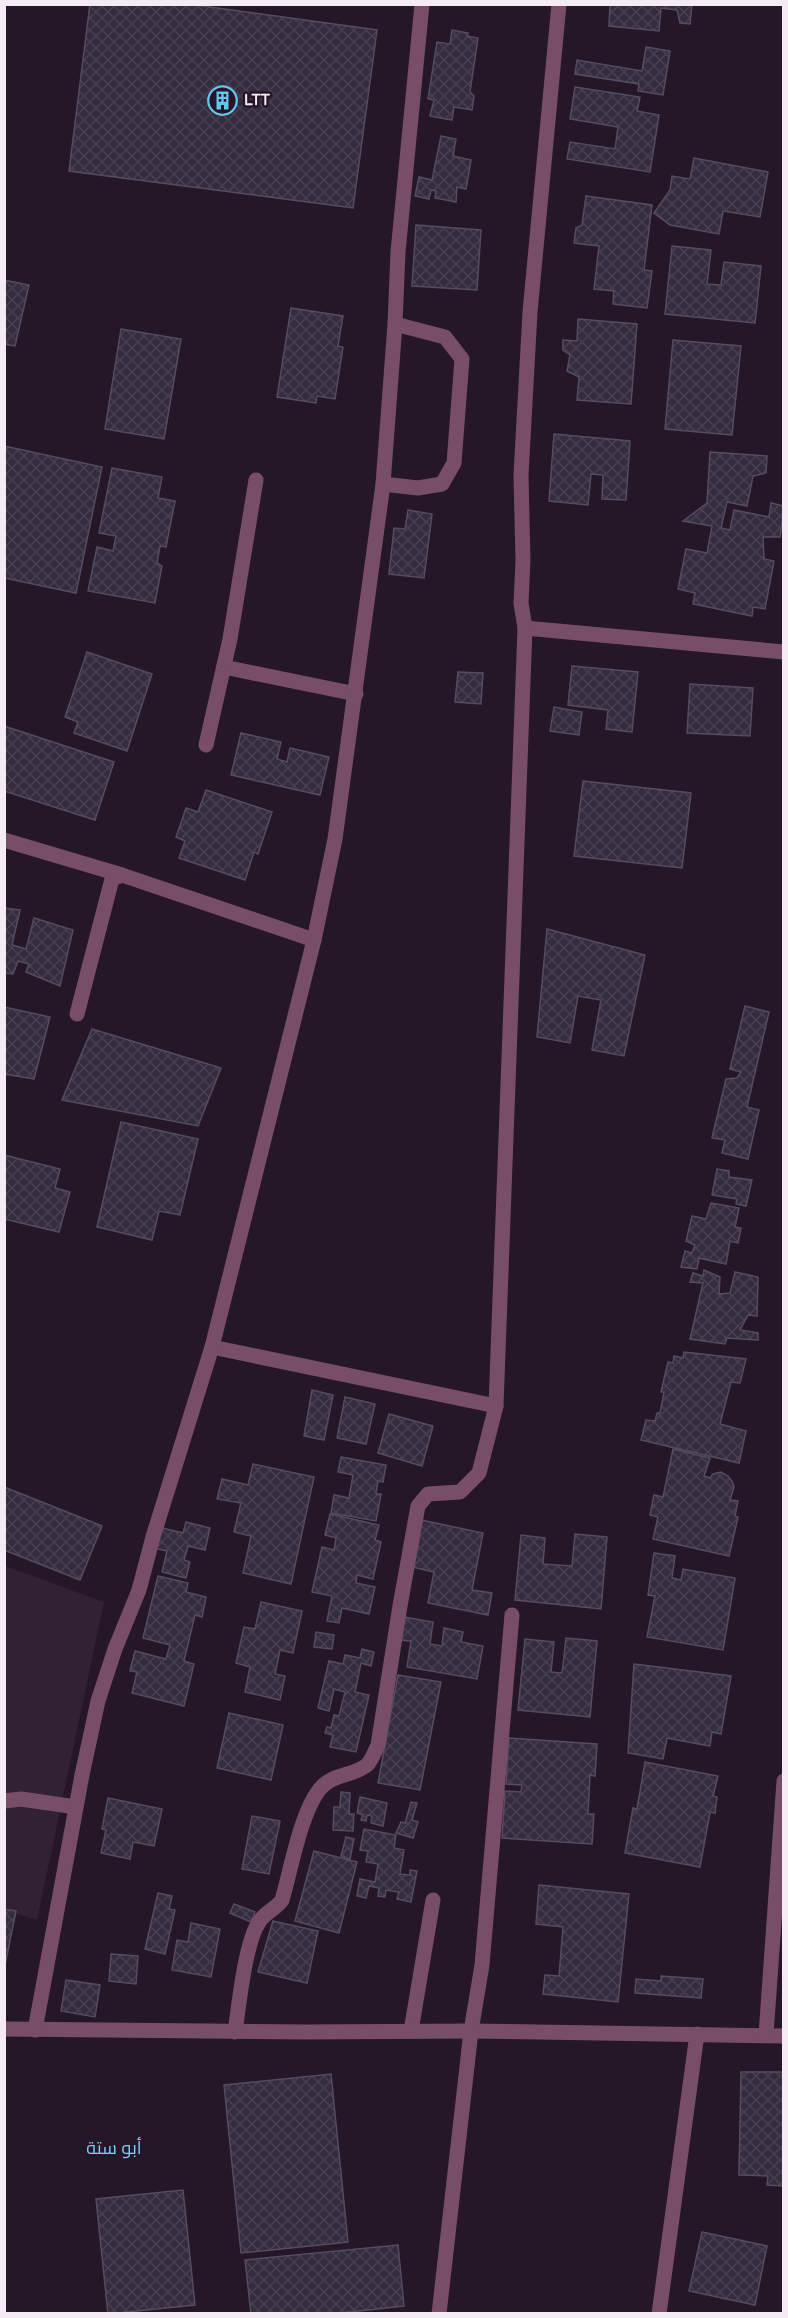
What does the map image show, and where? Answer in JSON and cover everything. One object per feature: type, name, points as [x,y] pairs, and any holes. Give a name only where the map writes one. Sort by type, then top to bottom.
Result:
[{"type":"street","points":[[35,2030],[98,1701],[115,1649],[139,1590],[153,1537],[212,1347],[314,940],[335,839],[383,484],[398,252],[422,4]]},
{"type":"street","points":[[235,2032],[253,1933],[261,1918],[275,1910],[282,1900],[305,1817],[318,1790],[338,1775],[352,1773],[368,1764],[378,1744],[418,1506],[428,1494],[460,1492],[479,1473],[496,1406],[525,628],[521,603],[523,561],[521,475],[530,312],[559,4]]},
{"type":"street","points":[[383,484],[418,488],[442,484],[453,463],[459,409],[462,358],[445,337],[395,324]]},
{"type":"street","points":[[206,745],[224,667],[256,480]]},
{"type":"street","points":[[525,628],[783,652]]},
{"type":"street","points":[[224,667],[356,694]]},
{"type":"street","points":[[4,840],[122,875],[314,940]]},
{"type":"street","points":[[77,1014],[112,879],[122,875]]},
{"type":"street","points":[[212,1347],[496,1406]]},
{"type":"street","points":[[439,2313],[471,2031],[482,1965],[512,1615]]},
{"type":"street","points":[[766,2035],[777,1966],[783,1781]]},
{"type":"street","points":[[4,1801],[21,1799],[76,1807]]},
{"type":"street","points":[[411,2031],[433,1900]]},
{"type":"street","points":[[4,2029],[235,2032],[471,2031],[783,2036]]},
{"type":"street","points":[[659,2313],[697,2034]]},
{"type":"shaded area","points":[[5,1566],[104,1602],[37,1920],[5,1910]]},
{"type":"building","name":"LTT","points":[[90,4],[188,4],[377,30],[353,208],[69,171]]},
{"type":"building","points":[[610,4],[692,4],[690,24],[680,23],[677,10],[661,8],[659,31],[609,26]]},
{"type":"building","points":[[452,30],[468,33],[467,36],[478,38],[470,92],[474,96],[472,110],[454,107],[452,120],[430,116],[434,100],[428,99],[437,42],[450,44]]},
{"type":"building","points":[[646,47],[670,51],[663,95],[638,91],[639,84],[575,74],[577,60],[642,71]]},
{"type":"building","points":[[575,87],[640,97],[637,111],[659,115],[650,172],[567,159],[570,142],[615,149],[618,127],[570,119]]},
{"type":"building","points":[[441,136],[456,139],[453,156],[471,160],[466,189],[457,187],[456,202],[435,198],[436,191],[431,190],[429,199],[415,196],[419,177],[432,180]]},
{"type":"building","points":[[694,158],[768,172],[760,217],[723,211],[719,234],[670,225],[654,213],[670,190],[672,176],[690,179]]},
{"type":"building","points":[[586,196],[652,205],[644,270],[652,271],[647,308],[613,304],[614,291],[594,289],[599,246],[574,243],[576,228],[582,225]]},
{"type":"building","points":[[416,225],[481,230],[477,290],[412,286]]},
{"type":"building","points":[[672,246],[711,250],[707,284],[721,285],[724,262],[761,266],[755,323],[665,314]]},
{"type":"building","points":[[4,280],[29,285],[15,346],[4,344]]},
{"type":"building","points":[[291,308],[343,316],[338,346],[343,347],[335,399],[317,396],[316,403],[277,397]]},
{"type":"building","points":[[578,319],[637,324],[631,404],[577,400],[579,377],[567,371],[570,355],[563,350],[563,340],[577,341]]},
{"type":"building","points":[[121,329],[181,339],[164,439],[105,429]]},
{"type":"building","points":[[673,340],[741,346],[732,435],[665,429]]},
{"type":"building","points":[[554,434],[630,441],[626,500],[602,499],[603,475],[591,474],[588,505],[549,501]]},
{"type":"building","points":[[4,446],[102,467],[76,593],[4,578]]},
{"type":"building","points":[[710,452],[767,456],[766,473],[753,476],[747,506],[727,502],[721,528],[730,530],[734,510],[769,517],[771,503],[784,506],[780,537],[763,537],[764,559],[774,561],[765,609],[753,607],[752,616],[693,604],[695,593],[678,589],[686,549],[707,553],[712,526],[683,521],[707,503]]},
{"type":"building","points":[[112,468],[162,477],[158,498],[175,501],[166,547],[160,546],[157,563],[162,566],[155,603],[88,591],[97,547],[113,551],[116,536],[99,533]]},
{"type":"building","points":[[408,510],[432,514],[424,578],[389,574],[394,528],[405,529]]},
{"type":"building","points":[[87,652],[152,674],[127,751],[74,733],[78,722],[65,717]]},
{"type":"building","points":[[572,666],[638,672],[632,732],[606,729],[608,710],[568,705]]},
{"type":"building","points":[[458,672],[483,673],[481,704],[455,702]]},
{"type":"building","points":[[690,684],[753,688],[750,736],[687,733]]},
{"type":"building","points":[[554,707],[582,712],[579,735],[550,731]]},
{"type":"building","points":[[4,726],[114,762],[95,820],[4,791]]},
{"type":"building","points":[[241,733],[281,742],[277,759],[287,762],[290,748],[329,757],[320,795],[231,775]]},
{"type":"building","points":[[583,781],[691,793],[682,868],[574,856]]},
{"type":"building","points":[[206,790],[272,812],[258,854],[254,852],[245,880],[179,858],[185,841],[176,837],[186,808],[198,812]]},
{"type":"building","points":[[4,908],[20,910],[12,945],[26,949],[34,918],[73,930],[60,986],[26,972],[29,964],[18,961],[13,974],[4,973]]},
{"type":"building","points":[[547,929],[645,955],[624,1056],[592,1050],[601,1000],[578,996],[570,1043],[537,1037]]},
{"type":"building","points":[[745,1006],[769,1012],[747,1107],[759,1110],[748,1159],[722,1153],[725,1140],[712,1138],[726,1079],[737,1078],[741,1072],[730,1069]]},
{"type":"building","points":[[4,1007],[50,1017],[34,1079],[4,1074]]},
{"type":"building","points":[[92,1029],[221,1068],[198,1126],[62,1100]]},
{"type":"building","points":[[121,1122],[198,1139],[180,1215],[159,1211],[152,1240],[97,1227]]},
{"type":"building","points":[[4,1155],[60,1169],[55,1188],[70,1192],[59,1232],[4,1219]]},
{"type":"building","points":[[717,1169],[729,1171],[729,1177],[752,1180],[746,1206],[736,1204],[737,1199],[712,1195]]},
{"type":"building","points":[[711,1203],[739,1208],[735,1227],[741,1228],[738,1243],[730,1241],[726,1264],[699,1258],[697,1269],[681,1267],[685,1251],[692,1253],[695,1245],[686,1241],[692,1216],[706,1219]]},
{"type":"building","points":[[704,1270],[720,1277],[719,1294],[730,1293],[735,1272],[758,1277],[757,1316],[748,1315],[740,1330],[758,1333],[758,1340],[727,1338],[725,1344],[690,1339],[703,1283],[690,1282],[693,1273],[703,1276]]},
{"type":"building","points":[[684,1352],[746,1359],[740,1383],[731,1382],[720,1424],[746,1431],[739,1463],[641,1440],[646,1420],[655,1421],[657,1413],[660,1413],[664,1392],[661,1392],[668,1362],[673,1363],[674,1356],[683,1358]]},
{"type":"building","points":[[312,1390],[333,1395],[324,1440],[304,1436]]},
{"type":"building","points":[[345,1397],[375,1404],[366,1444],[337,1438]]},
{"type":"building","points":[[389,1414],[433,1426],[422,1466],[378,1453]]},
{"type":"building","points":[[673,1449],[710,1458],[704,1476],[710,1478],[713,1474],[721,1472],[732,1481],[734,1487],[730,1500],[738,1501],[735,1516],[738,1517],[729,1556],[653,1539],[658,1517],[650,1515],[654,1495],[663,1497]]},
{"type":"building","points":[[341,1457],[386,1465],[383,1482],[378,1481],[376,1494],[381,1494],[376,1521],[331,1513],[334,1495],[349,1498],[353,1475],[338,1472]]},
{"type":"building","points":[[253,1464],[314,1477],[291,1584],[243,1573],[251,1536],[234,1532],[241,1503],[217,1499],[222,1479],[248,1485]]},
{"type":"building","points":[[4,1487],[102,1526],[80,1580],[4,1550]]},
{"type":"building","points":[[330,1514],[379,1525],[375,1540],[381,1542],[373,1579],[357,1575],[356,1583],[375,1587],[369,1614],[342,1608],[339,1623],[327,1621],[332,1596],[312,1592],[322,1547],[334,1550],[336,1538],[325,1535]]},
{"type":"building","points":[[421,1520],[483,1533],[472,1590],[492,1593],[488,1615],[428,1603],[434,1572],[412,1567]]},
{"type":"building","points":[[186,1522],[210,1528],[205,1550],[188,1546],[184,1560],[190,1562],[186,1578],[162,1572],[167,1551],[153,1548],[158,1527],[183,1533]]},
{"type":"building","points":[[575,1534],[607,1537],[601,1609],[515,1600],[521,1535],[545,1538],[543,1564],[572,1566]]},
{"type":"building","points":[[654,1553],[675,1556],[672,1578],[681,1580],[683,1569],[735,1578],[723,1650],[647,1637],[655,1596],[648,1595]]},
{"type":"building","points":[[158,1576],[188,1583],[186,1592],[206,1597],[202,1617],[195,1615],[184,1661],[194,1664],[184,1706],[132,1693],[137,1672],[130,1671],[135,1651],[166,1659],[170,1645],[143,1638]]},
{"type":"building","points":[[261,1602],[302,1611],[293,1653],[280,1650],[275,1674],[285,1676],[280,1700],[245,1692],[250,1667],[236,1663],[244,1627],[255,1629]]},
{"type":"building","points":[[404,1617],[433,1622],[430,1644],[442,1646],[444,1628],[463,1632],[461,1642],[483,1646],[477,1679],[407,1667],[411,1641],[400,1640]]},
{"type":"building","points":[[316,1632],[334,1635],[332,1649],[314,1647]]},
{"type":"building","points":[[566,1638],[597,1641],[590,1717],[518,1710],[525,1639],[554,1642],[551,1672],[562,1673]]},
{"type":"building","points":[[362,1649],[374,1652],[371,1666],[361,1663],[355,1692],[369,1695],[356,1752],[330,1747],[333,1735],[325,1733],[327,1727],[331,1728],[334,1715],[339,1716],[345,1692],[334,1689],[329,1711],[318,1708],[329,1661],[343,1664],[345,1655],[360,1658]]},
{"type":"building","points":[[634,1664],[731,1676],[721,1734],[712,1732],[710,1746],[667,1738],[663,1759],[628,1753]]},
{"type":"building","points":[[398,1675],[441,1682],[420,1790],[378,1783]]},
{"type":"building","points":[[229,1713],[283,1725],[271,1780],[217,1768]]},
{"type":"building","points":[[509,1738],[597,1744],[595,1776],[590,1775],[588,1814],[594,1814],[592,1844],[502,1838],[505,1791],[521,1792],[522,1785],[506,1784]]},
{"type":"building","points":[[645,1762],[718,1776],[713,1796],[717,1797],[715,1813],[710,1812],[700,1867],[625,1853],[633,1808],[637,1809]]},
{"type":"building","points":[[341,1792],[350,1793],[349,1814],[354,1814],[353,1831],[333,1830],[334,1807],[340,1807]]},
{"type":"building","points":[[360,1797],[387,1803],[383,1826],[371,1823],[372,1816],[367,1815],[366,1821],[361,1820],[363,1815],[357,1813]]},
{"type":"building","points":[[108,1798],[162,1809],[154,1846],[133,1842],[130,1859],[101,1853],[106,1830],[102,1829]]},
{"type":"building","points":[[411,1802],[417,1803],[412,1820],[418,1822],[413,1838],[396,1833],[401,1822],[405,1823]]},
{"type":"building","points":[[252,1816],[280,1821],[269,1874],[242,1869]]},
{"type":"building","points":[[364,1829],[396,1835],[394,1848],[404,1850],[400,1874],[410,1875],[410,1870],[417,1871],[411,1902],[397,1899],[399,1892],[386,1890],[385,1897],[378,1896],[379,1888],[369,1886],[366,1898],[357,1896],[360,1879],[375,1882],[378,1864],[366,1862],[368,1851],[360,1850]]},
{"type":"building","points":[[346,1837],[354,1839],[350,1859],[341,1856]]},
{"type":"building","points":[[314,1851],[357,1862],[339,1933],[295,1921]]},
{"type":"building","points":[[539,1885],[629,1894],[618,2002],[543,1994],[545,1975],[559,1976],[563,1927],[536,1924]]},
{"type":"building","points":[[158,1893],[172,1896],[169,1909],[175,1910],[165,1954],[145,1949]]},
{"type":"building","points":[[234,1904],[255,1912],[251,1922],[230,1913]]},
{"type":"building","points":[[4,1909],[16,1911],[4,1970]]},
{"type":"building","points":[[273,1921],[318,1931],[307,1983],[258,1972]]},
{"type":"building","points":[[191,1923],[220,1929],[211,1977],[172,1970],[177,1940],[188,1942]]},
{"type":"building","points":[[111,1954],[138,1956],[136,1984],[109,1981]]},
{"type":"building","points":[[661,1976],[703,1979],[701,1998],[635,1993],[636,1979],[661,1981]]},
{"type":"building","points":[[66,1980],[100,1985],[95,2017],[61,2011]]},
{"type":"building","points":[[741,2072],[784,2072],[784,2186],[767,2185],[768,2176],[739,2175]]},
{"type":"building","points":[[331,2074],[348,2242],[241,2253],[224,2085]]},
{"type":"building","points":[[183,2190],[195,2305],[108,2314],[96,2199]]},
{"type":"building","points":[[702,2232],[767,2246],[755,2305],[689,2291]]},
{"type":"building","points":[[398,2245],[404,2306],[331,2314],[251,2314],[245,2260]]},
{"type":"place","name":"LTT","points":[[223,100]]},
{"type":"district","name":"أبو ستة","points":[[114,2148]]}]
